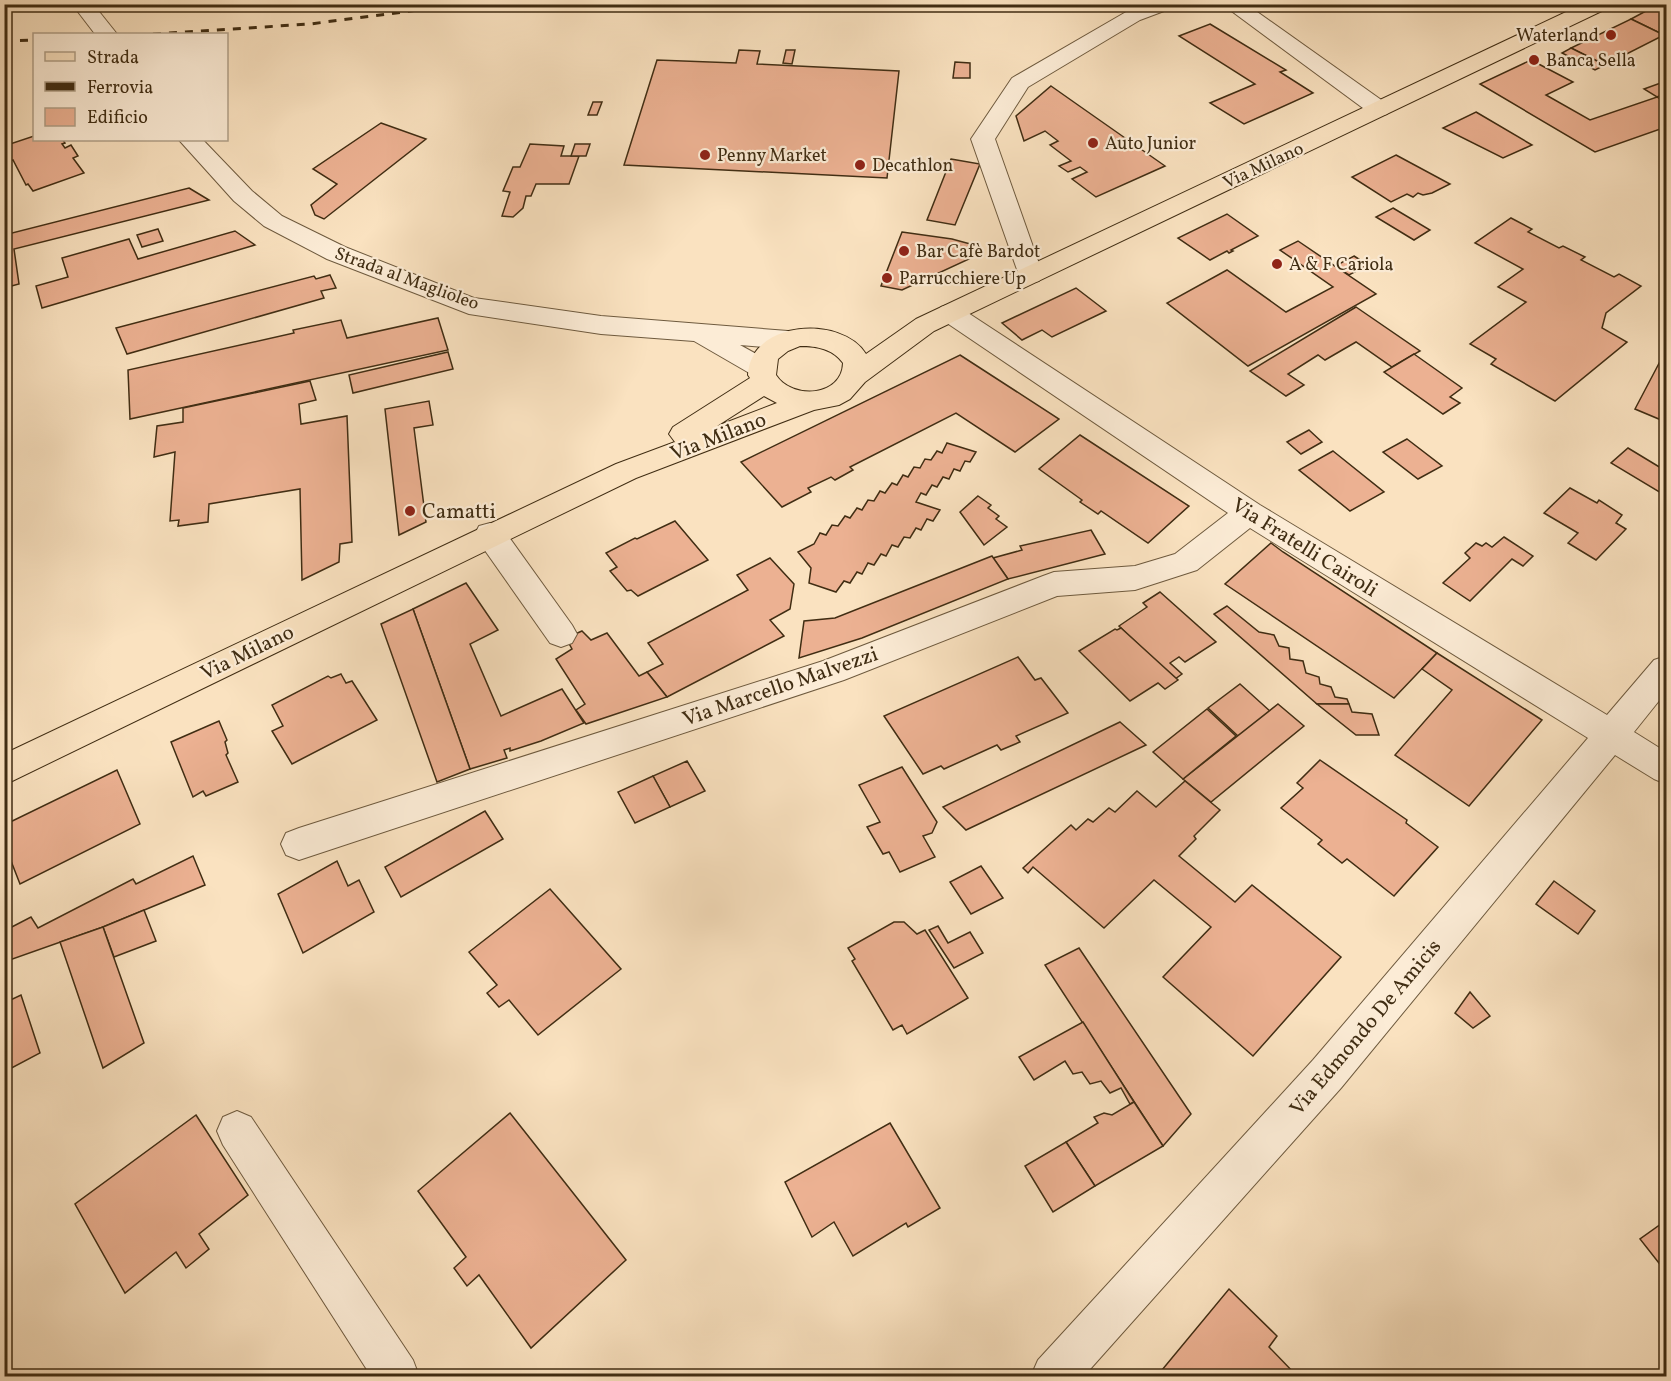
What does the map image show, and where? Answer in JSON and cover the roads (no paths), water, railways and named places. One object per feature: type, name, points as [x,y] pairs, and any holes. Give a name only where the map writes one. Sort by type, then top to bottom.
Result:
[{"type":"main road","name":"Via Milano","points":[[856,375],[938,319],[1601,4]]},
{"type":"main road","name":"Via Milano","points":[[837,342],[938,319]]},
{"type":"main road","points":[[812,336],[837,342],[854,357],[857,366],[856,375],[850,385],[826,399],[810,401],[783,396],[772,390],[763,375],[769,351],[788,340],[812,336]]},
{"type":"main road","name":"Via Milano","points":[[626,471],[763,375]]},
{"type":"main road","name":"Via Milano","points":[[4,770],[490,534],[626,471],[810,401]]},
{"type":"street","points":[[1030,275],[983,139],[1020,83],[1133,16],[1165,4]]},
{"type":"street","points":[[1232,4],[1379,109]]},
{"type":"street","points":[[86,9],[105,33]]},
{"type":"street","name":"Strada al Maglioleo","points":[[192,141],[243,196],[273,221],[336,253],[469,306],[601,325],[788,340]]},
{"type":"street","name":"Via Fratelli Cairoli","points":[[938,319],[1666,769]]},
{"type":"street","name":"Strada al Maglioleo","points":[[698,333],[763,375]]},
{"type":"street","name":"Via Marcello Malvezzi","points":[[299,844],[832,671],[1054,584],[1135,578],[1186,562],[1249,513]]},
{"type":"street","points":[[490,534],[561,634]]},
{"type":"street","name":"Via Edmondo De Amicis","points":[[1054,1377],[1327,1074],[1666,669]]},
{"type":"street","points":[[237,1131],[397,1377]]},
{"type":"railway","points":[[169,33],[310,24],[465,4]]},
{"type":"railway","points":[[4,41],[33,40]]},
{"type":"place","name":"Waterland","points":[[1611,35]]},
{"type":"place","name":"Banca Sella","points":[[1534,60]]},
{"type":"place","name":"Auto Junior","points":[[1093,143]]},
{"type":"place","name":"Penny Market","points":[[705,155]]},
{"type":"place","name":"Decathlon","points":[[860,165]]},
{"type":"place","name":"Bar Cafè Bardot","points":[[904,251]]},
{"type":"place","name":"A & F Cariola","points":[[1277,264]]},
{"type":"place","name":"Parrucchiere Up","points":[[887,278]]},
{"type":"place","name":"Camatti","points":[[410,511]]}]
